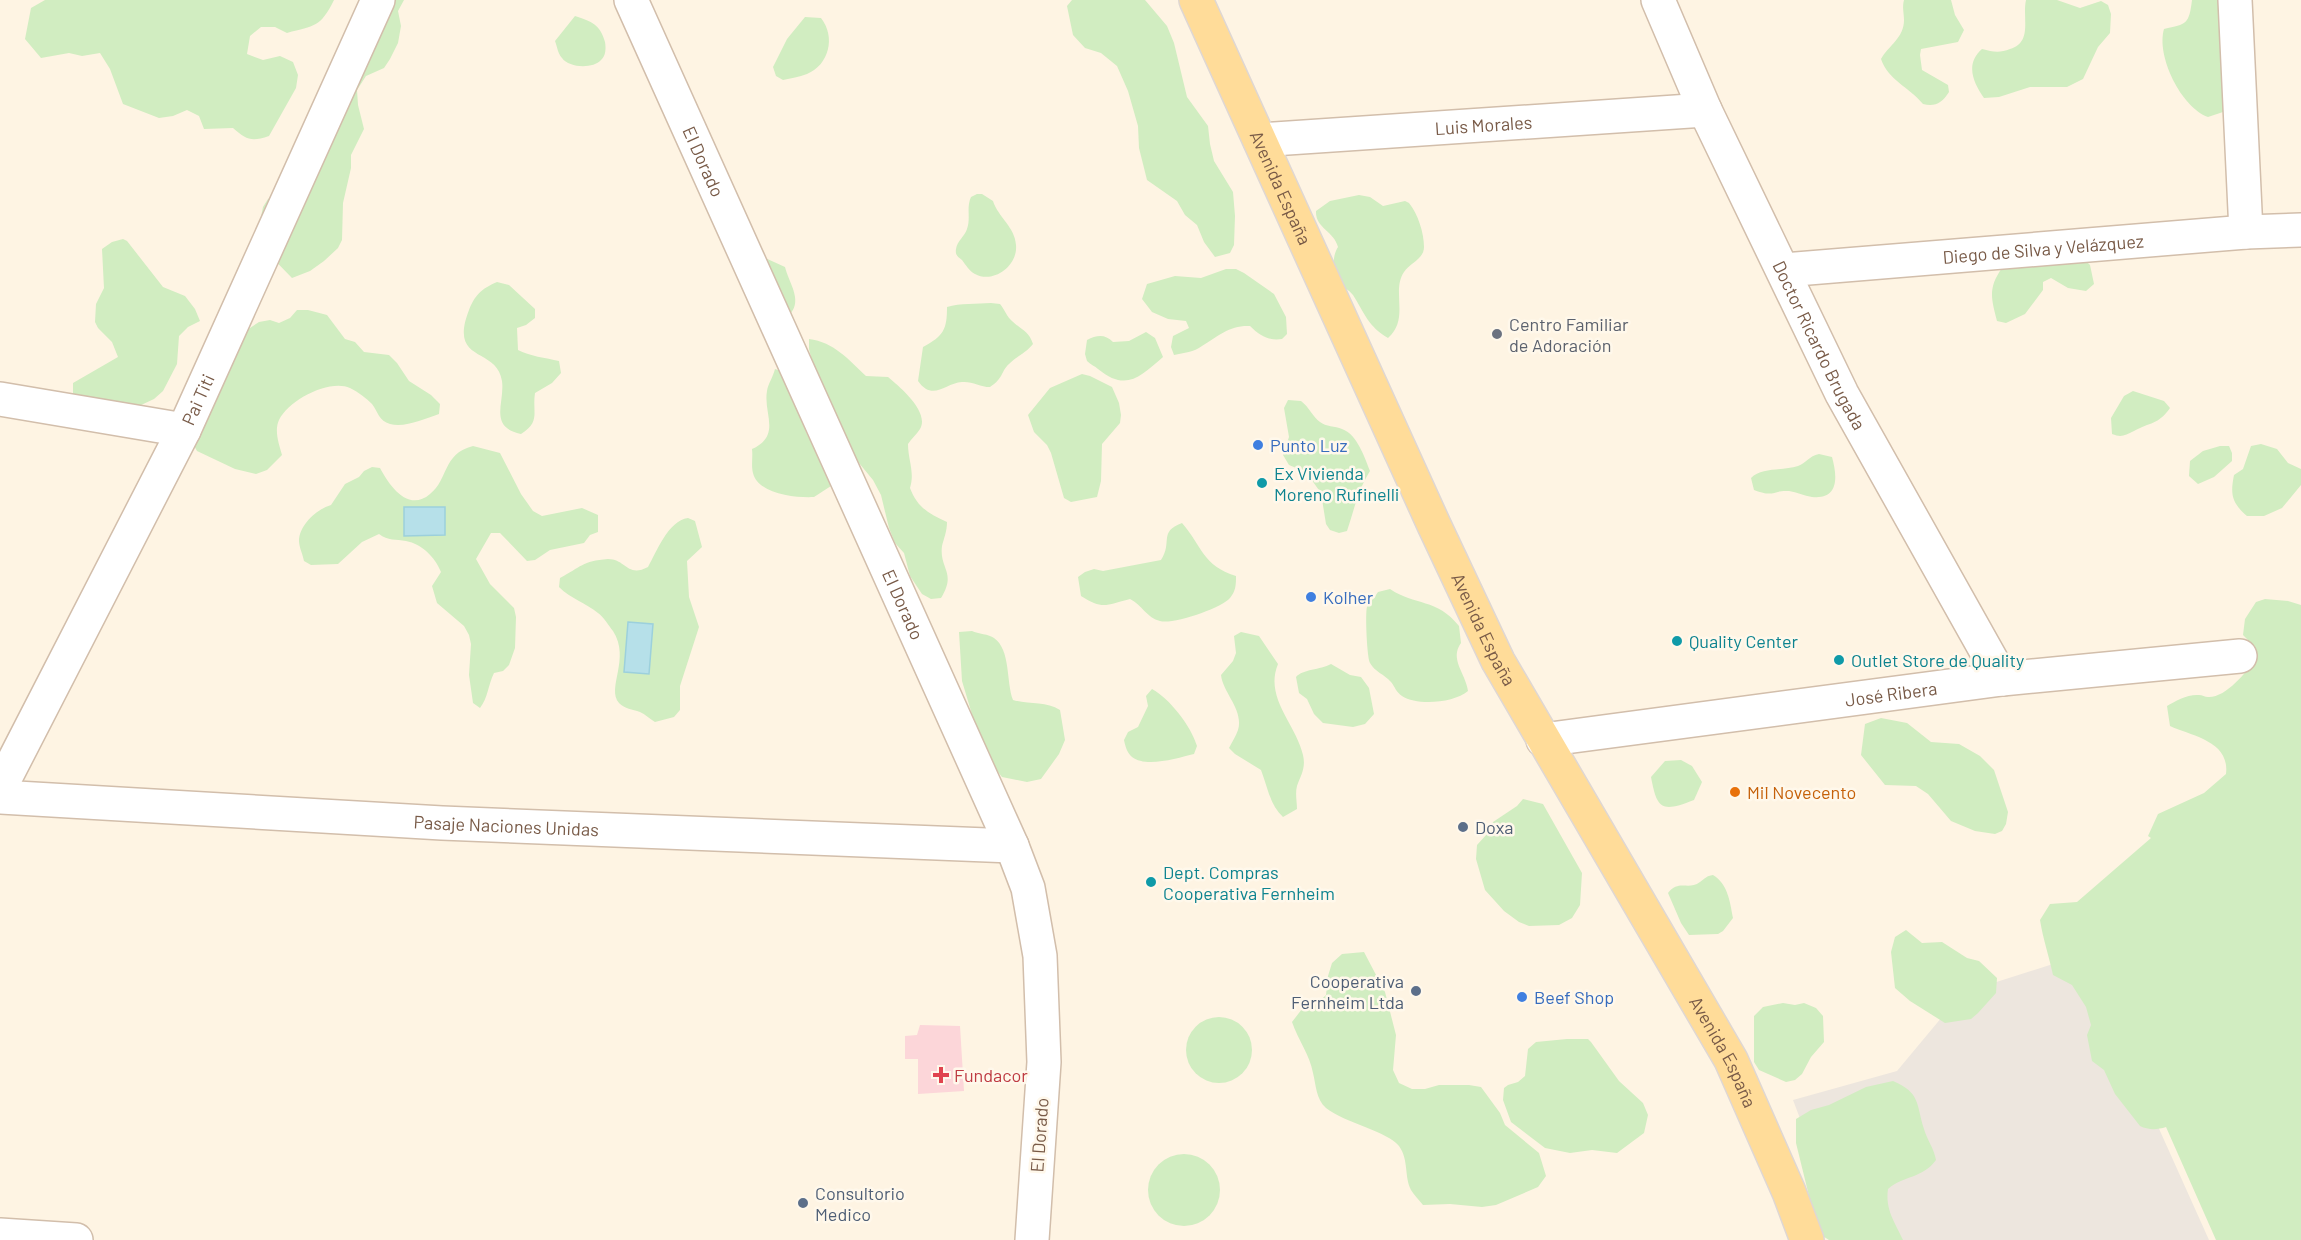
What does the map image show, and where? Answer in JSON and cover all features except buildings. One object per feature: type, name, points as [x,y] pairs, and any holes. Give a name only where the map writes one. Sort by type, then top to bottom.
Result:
[{"type":"main road","name":"Avenida España","points":[[1196,0],[1493,650],[1543,740],[1731,1060],[1790,1191],[1807,1240]]},
{"type":"street","name":"Pai Titi","points":[[0,788],[184,430],[378,0]]},
{"type":"street","name":"El Dorado","points":[[631,0],[1012,846],[1028,888],[1040,956],[1044,1062],[1032,1240]]},
{"type":"street","name":"Doctor Ricardo Brugada","points":[[1658,0],[1705,110],[1842,394],[2002,679]]},
{"type":"street","points":[[2235,0],[2246,232]]},
{"type":"street","name":"Luis Morales","points":[[1260,140],[1705,110]]},
{"type":"street","name":"Diego de Silva y Velázquez","points":[[1784,270],[2246,232],[2301,230]]},
{"type":"street","points":[[0,399],[184,430]]},
{"type":"street","name":"José Ribera","points":[[1543,740],[2002,679],[2240,656]]},
{"type":"street","name":"Pasaje Naciones Unidas","points":[[0,797],[442,823],[1012,846]]},
{"type":"street","points":[[0,1235],[76,1240]]},
{"type":"shaded area","points":[[2081,955],[2209,1240],[1846,1240],[1793,1100],[1897,1071],[1962,993]]},
{"type":"shaded area","name":"Fundacor","points":[[920,1025],[960,1026],[964,1091],[918,1094],[918,1059],[905,1059],[905,1036],[917,1035]]},
{"type":"green space","points":[[45,0],[334,0],[325,16],[316,24],[287,33],[275,27],[261,27],[250,36],[247,54],[263,60],[280,56],[293,62],[298,75],[296,88],[269,136],[253,139],[233,128],[204,129],[199,116],[187,110],[173,116],[159,118],[123,104],[110,69],[100,53],[82,56],[69,53],[41,58],[25,39],[31,8]]},
{"type":"green space","points":[[367,0],[404,0],[398,11],[401,26],[398,43],[384,68],[366,76],[357,90],[364,129],[351,155],[351,168],[343,203],[342,240],[338,248],[324,261],[310,271],[292,278],[256,241],[263,207],[268,199],[305,179]]},
{"type":"green space","points":[[1072,0],[1145,0],[1167,26],[1174,43],[1187,97],[1208,126],[1214,161],[1233,192],[1234,245],[1230,253],[1215,257],[1204,242],[1197,225],[1185,215],[1177,201],[1147,180],[1139,148],[1138,126],[1128,91],[1117,66],[1101,53],[1085,48],[1073,35],[1067,6]]},
{"type":"green space","points":[[1904,0],[1951,0],[1955,15],[1964,30],[1958,42],[1921,49],[1922,70],[1948,85],[1949,92],[1944,99],[1935,104],[1923,104],[1894,78],[1881,59],[1902,32]]},
{"type":"green space","points":[[2026,0],[2057,0],[2080,8],[2101,1],[2108,5],[2111,14],[2110,33],[2098,47],[2083,79],[2067,87],[2030,87],[1999,97],[1984,98],[1974,79],[1972,67],[1974,61],[1982,49],[2003,51],[2017,46],[2022,41],[2025,29]]},
{"type":"green space","points":[[2192,0],[2252,0],[2229,110],[2208,117],[2189,103],[2180,92],[2167,66],[2162,40],[2164,29],[2186,22]]},
{"type":"green space","points":[[575,16],[594,24],[603,36],[605,52],[603,58],[593,65],[575,65],[565,61],[555,41]]},
{"type":"green space","points":[[805,17],[821,18],[826,25],[828,50],[815,70],[783,80],[776,76],[773,67],[787,39]]},
{"type":"green space","points":[[982,194],[993,201],[1010,227],[1016,245],[1016,253],[1009,266],[989,277],[973,273],[956,253],[959,241],[968,225],[971,197]]},
{"type":"green space","points":[[1359,195],[1370,197],[1383,206],[1405,201],[1409,203],[1418,218],[1423,236],[1422,255],[1404,272],[1400,280],[1398,322],[1388,338],[1371,324],[1353,295],[1339,283],[1334,265],[1338,247],[1333,237],[1321,226],[1316,217],[1316,211],[1330,201]]},
{"type":"green space","points":[[123,239],[163,287],[185,296],[195,309],[200,321],[188,327],[179,336],[177,364],[163,391],[154,399],[139,406],[73,396],[73,383],[118,357],[112,342],[95,322],[96,304],[104,288],[102,249],[112,242]]},
{"type":"green space","points":[[763,257],[785,267],[795,297],[791,313],[772,317]]},
{"type":"green space","points":[[2083,258],[2090,265],[2094,284],[2086,291],[2068,288],[2051,278],[2043,282],[2043,290],[2025,314],[2006,323],[1997,321],[1992,293],[1994,281],[2002,268]]},
{"type":"green space","points":[[1226,269],[1236,269],[1244,273],[1274,294],[1286,317],[1287,334],[1282,339],[1273,339],[1261,335],[1250,326],[1236,327],[1196,350],[1174,355],[1171,347],[1173,336],[1189,328],[1186,321],[1168,319],[1152,312],[1142,299],[1147,284],[1175,276],[1201,278]]},
{"type":"green space","points":[[497,282],[509,285],[535,309],[535,318],[517,328],[518,350],[559,361],[561,373],[552,383],[535,393],[533,421],[521,434],[511,431],[501,420],[502,381],[498,370],[469,347],[465,339],[464,327],[474,300],[479,293]]},
{"type":"green space","points":[[1000,304],[1010,319],[1029,336],[1033,344],[1009,364],[998,381],[990,387],[966,382],[934,391],[924,387],[918,381],[923,347],[936,339],[943,331],[947,307]]},
{"type":"green space","points":[[297,310],[308,310],[327,315],[345,339],[355,342],[364,352],[389,355],[409,381],[431,395],[440,404],[439,414],[408,424],[390,424],[383,421],[372,404],[356,391],[341,386],[331,386],[310,393],[291,405],[284,413],[277,429],[282,455],[267,470],[256,474],[235,469],[197,451],[192,442],[241,334],[259,322],[270,320],[279,323],[290,318]]},
{"type":"green space","points":[[1146,332],[1155,338],[1163,357],[1140,376],[1125,381],[1117,380],[1087,361],[1085,354],[1087,340],[1101,336],[1113,342],[1129,341]]},
{"type":"green space","points":[[809,339],[834,348],[866,376],[888,377],[906,393],[921,415],[920,429],[908,444],[912,471],[910,488],[924,509],[947,522],[942,554],[948,576],[946,589],[941,598],[931,599],[922,594],[910,576],[904,553],[895,543],[889,528],[881,495],[873,480],[859,463],[836,421],[829,398],[812,361]]},
{"type":"green space","points":[[775,369],[788,375],[794,382],[806,432],[827,464],[831,486],[814,497],[798,497],[770,490],[756,480],[753,473],[752,449],[761,443],[769,431],[766,400],[768,386]]},
{"type":"green space","points":[[1082,374],[1112,387],[1121,415],[1120,423],[1102,444],[1101,481],[1097,497],[1071,502],[1064,498],[1051,453],[1047,445],[1034,432],[1028,415],[1050,388]]},
{"type":"green space","points":[[2133,391],[2164,401],[2170,408],[2162,418],[2123,436],[2112,434],[2111,418],[2124,396]]},
{"type":"green space","points":[[1288,400],[1301,401],[1322,424],[1347,432],[1363,453],[1370,471],[1359,493],[1347,531],[1339,533],[1330,530],[1326,524],[1321,493],[1306,472],[1289,465],[1283,455],[1289,437],[1284,408]]},
{"type":"green space","points":[[2261,444],[2277,449],[2288,463],[2301,469],[2301,485],[2282,508],[2264,516],[2247,516],[2233,498],[2234,475],[2243,469],[2251,446]]},
{"type":"green space","points":[[473,446],[500,453],[521,494],[533,511],[542,516],[582,508],[598,515],[598,532],[590,535],[584,543],[550,550],[535,560],[527,561],[500,533],[491,533],[476,559],[490,584],[514,608],[515,648],[509,665],[503,671],[494,673],[480,708],[473,703],[469,675],[471,644],[469,635],[464,626],[437,603],[432,586],[441,572],[427,552],[412,543],[389,539],[379,534],[362,542],[338,564],[311,565],[304,561],[299,541],[302,529],[310,518],[331,505],[345,484],[359,477],[364,471],[372,467],[380,468],[400,494],[407,499],[422,499],[436,488],[456,455]]},
{"type":"green space","points":[[2229,446],[2232,461],[2214,477],[2198,484],[2189,476],[2190,461],[2203,451]]},
{"type":"green space","points":[[1819,454],[1832,457],[1834,464],[1834,485],[1828,495],[1812,497],[1789,491],[1770,494],[1754,490],[1751,478],[1761,472],[1792,468]]},
{"type":"green space","points":[[688,518],[695,521],[702,547],[687,561],[689,597],[699,627],[680,686],[680,710],[674,717],[655,722],[642,713],[619,703],[615,689],[620,652],[613,631],[600,614],[559,587],[560,578],[582,565],[599,560],[614,560],[635,570],[648,567],[669,531],[681,520]]},
{"type":"green space","points":[[1182,523],[1216,567],[1236,576],[1233,593],[1225,602],[1196,615],[1166,622],[1155,619],[1130,599],[1100,605],[1081,596],[1078,577],[1085,572],[1094,569],[1103,571],[1161,560],[1170,530]]},
{"type":"green space","points":[[1390,589],[1408,598],[1434,606],[1451,617],[1459,626],[1461,643],[1457,661],[1468,691],[1454,698],[1435,702],[1409,699],[1400,694],[1391,682],[1372,666],[1367,645],[1367,607],[1378,592]]},
{"type":"green space","points":[[2265,599],[2288,601],[2301,605],[2301,1240],[2216,1240],[2166,1127],[2153,1129],[2140,1126],[2115,1094],[2104,1070],[2092,1061],[2087,1035],[2091,1025],[2086,1007],[2072,985],[2053,975],[2040,920],[2050,904],[2077,902],[2151,838],[2148,836],[2158,814],[2204,793],[2226,774],[2226,763],[2216,747],[2208,741],[2170,726],[2167,706],[2190,696],[2215,696],[2228,689],[2241,677],[2256,659],[2250,642],[2243,635],[2245,619],[2256,602]]},
{"type":"green space","points":[[972,631],[992,637],[999,643],[1006,658],[1013,700],[1049,705],[1060,710],[1065,740],[1059,754],[1041,779],[1027,782],[1002,777],[994,767],[989,752],[977,731],[962,681],[959,632]]},
{"type":"green space","points":[[1241,632],[1259,636],[1278,664],[1275,688],[1278,700],[1303,755],[1303,768],[1296,789],[1297,809],[1283,817],[1272,801],[1261,770],[1229,748],[1239,723],[1236,709],[1221,675],[1233,661],[1236,653],[1234,636]]},
{"type":"green space","points":[[1331,664],[1350,675],[1361,677],[1369,688],[1374,714],[1365,724],[1353,727],[1323,723],[1314,714],[1307,699],[1299,693],[1296,677],[1299,674]]},
{"type":"green space","points":[[1152,689],[1173,706],[1185,722],[1197,746],[1194,754],[1171,760],[1145,762],[1132,757],[1129,753],[1124,740],[1128,732],[1138,727],[1148,706],[1146,696]]},
{"type":"green space","points":[[1881,718],[1907,723],[1931,742],[1959,744],[1980,756],[1994,770],[2008,812],[2002,831],[1995,834],[1975,831],[1951,821],[1928,794],[1916,786],[1885,785],[1861,755],[1865,724]]},
{"type":"green space","points":[[1681,760],[1692,766],[1702,782],[1694,800],[1667,807],[1659,802],[1651,777],[1665,761]]},
{"type":"green space","points":[[1523,799],[1543,804],[1582,873],[1580,905],[1572,918],[1559,925],[1529,926],[1504,911],[1485,890],[1476,859],[1477,845],[1487,834],[1493,822],[1517,806]]},
{"type":"green space","points":[[1713,875],[1725,888],[1733,918],[1718,934],[1689,935],[1668,893],[1676,887],[1691,886]]},
{"type":"green space","points":[[1906,930],[1922,943],[1942,942],[1967,958],[1979,961],[1997,978],[1996,993],[1971,1019],[1945,1023],[1910,1001],[1895,988],[1891,952],[1895,937]]},
{"type":"green space","points":[[1364,952],[1385,992],[1396,1035],[1393,1070],[1399,1083],[1412,1089],[1425,1089],[1439,1085],[1481,1087],[1500,1113],[1505,1125],[1539,1153],[1546,1176],[1538,1187],[1496,1205],[1482,1207],[1450,1204],[1423,1205],[1411,1190],[1404,1157],[1399,1146],[1386,1136],[1334,1113],[1320,1100],[1309,1060],[1292,1022],[1302,1009],[1315,1005],[1326,995],[1332,963],[1342,954]]},
{"type":"green space","points":[[1783,1003],[1795,1005],[1804,1003],[1816,1008],[1823,1016],[1824,1042],[1811,1057],[1802,1074],[1795,1080],[1786,1082],[1759,1070],[1754,1062],[1754,1016],[1763,1007]]},
{"type":"green space","points":[[1219,1017],[1232,1020],[1242,1027],[1249,1037],[1252,1050],[1249,1063],[1242,1073],[1232,1080],[1219,1083],[1206,1080],[1196,1073],[1189,1063],[1186,1050],[1189,1037],[1196,1027],[1206,1020]]},
{"type":"green space","points":[[1588,1039],[1619,1081],[1643,1103],[1648,1115],[1644,1133],[1617,1153],[1592,1150],[1570,1153],[1545,1148],[1511,1122],[1503,1100],[1504,1088],[1525,1076],[1528,1049],[1536,1042]]},
{"type":"green space","points":[[1893,1081],[1909,1090],[1916,1100],[1925,1133],[1936,1160],[1925,1171],[1900,1181],[1888,1189],[1889,1210],[1903,1240],[1829,1240],[1815,1231],[1796,1143],[1796,1119],[1811,1110],[1829,1105],[1866,1087]]},
{"type":"green space","points":[[1184,1154],[1204,1160],[1214,1170],[1220,1190],[1214,1210],[1204,1220],[1184,1226],[1164,1220],[1154,1210],[1148,1190],[1154,1170],[1164,1160]]},
{"type":"water","points":[[404,507],[445,507],[445,535],[404,536]]},
{"type":"water","points":[[628,622],[653,624],[649,674],[624,672]]},
{"type":"place","name":"Centro Familiar de Adoración","points":[[1497,334]]},
{"type":"place","name":"Punto Luz","points":[[1258,445]]},
{"type":"place","name":"Ex Vivienda Moreno Rufinelli","points":[[1262,483]]},
{"type":"place","name":"Kolher","points":[[1311,597]]},
{"type":"place","name":"Quality Center","points":[[1677,641]]},
{"type":"place","name":"Outlet Store de Quality","points":[[1839,660]]},
{"type":"place","name":"Mil Novecento","points":[[1735,792]]},
{"type":"place","name":"Doxa","points":[[1463,827]]},
{"type":"place","name":"Dept. Compras Cooperativa Fernheim","points":[[1151,882]]},
{"type":"place","name":"Cooperativa Fernheim Ltda","points":[[1416,991]]},
{"type":"place","name":"Beef Shop","points":[[1522,997]]},
{"type":"place","name":"Fundacor","points":[[941,1075]]},
{"type":"place","name":"Consultorio Medico","points":[[803,1203]]}]
